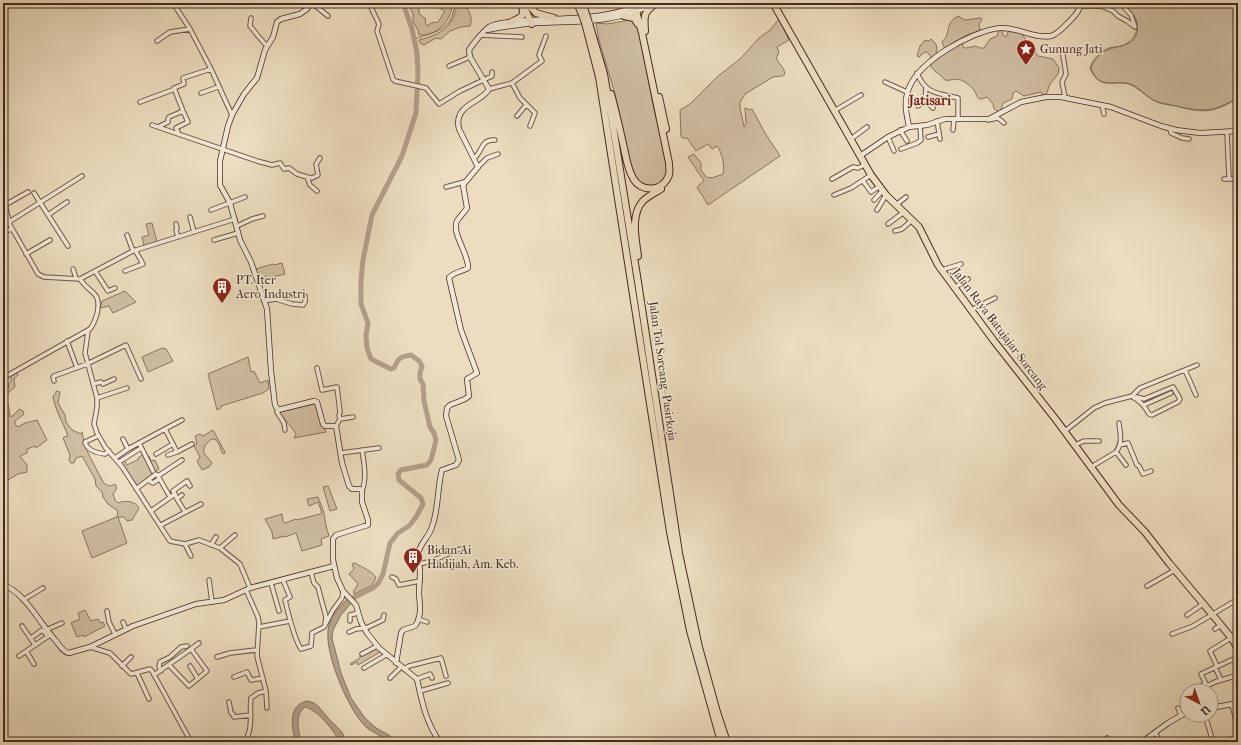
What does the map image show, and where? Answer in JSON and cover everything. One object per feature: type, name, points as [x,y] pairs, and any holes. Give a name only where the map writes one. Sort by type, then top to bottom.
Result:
[{"type":"highway","points":[[524,3],[536,13],[554,18]]},
{"type":"highway","points":[[524,3],[533,22]]},
{"type":"highway","points":[[509,23],[523,15],[524,3]]},
{"type":"highway","name":"Jalan Tol Soreang–Pasirkoja","points":[[577,3],[583,12]]},
{"type":"highway","name":"Jalan Tol Soreang–Pasirkoja","points":[[582,3],[583,12],[604,74],[638,282],[680,560],[699,647],[727,742]]},
{"type":"highway","points":[[604,74],[609,84],[632,177],[636,184],[644,189],[653,189],[658,187],[666,181],[669,176],[669,163],[644,32],[645,14],[647,10],[655,3]]},
{"type":"highway","name":"Jalan Raya Batujajar-Soreang","points":[[774,5],[834,111],[863,154],[864,165],[871,175],[896,205],[919,227],[928,248],[970,310],[1065,431],[1119,505],[1145,532],[1221,625],[1238,650]]},
{"type":"highway","points":[[638,282],[639,266],[635,229],[637,211],[643,201],[667,184],[672,176],[673,170],[671,153],[639,8]]},
{"type":"highway","points":[[624,16],[636,19],[644,32]]},
{"type":"highway","name":"Jalan Tol Soreang–Pasirkoja","points":[[587,23],[599,77],[670,532],[696,655],[721,742]]},
{"type":"street","points":[[164,3],[175,6],[190,29],[211,69],[232,115]]},
{"type":"street","points":[[285,430],[284,423],[277,412],[278,410],[273,397],[268,315],[251,262],[240,240],[230,203],[220,185],[220,161],[232,115],[244,94],[257,78],[267,46],[273,38],[275,25],[278,21],[297,16],[307,9],[312,3],[328,16]]},
{"type":"street","points":[[370,3],[379,24],[378,31],[393,79],[420,86],[427,90],[439,104],[492,76],[492,72]]},
{"type":"street","points":[[486,30],[554,18],[598,15],[639,8],[655,3]]},
{"type":"street","points":[[909,127],[906,108],[907,92],[913,78],[933,59],[963,40],[995,29],[1010,28],[1037,35],[1053,36],[1075,15],[1080,4],[1101,6],[1112,11],[1135,27],[1131,15],[1120,3]]},
{"type":"street","points":[[489,89],[470,57],[469,50],[486,30],[493,26],[509,23],[596,21],[624,16],[639,8]]},
{"type":"street","points":[[250,20],[250,26],[257,34],[258,38],[267,46]]},
{"type":"street","points":[[157,40],[170,32],[190,29]]},
{"type":"street","points":[[481,35],[522,37]]},
{"type":"street","points":[[478,167],[459,129],[457,122],[461,113],[466,106],[485,94],[489,89],[512,83],[542,61],[539,55],[546,36]]},
{"type":"street","points":[[1062,50],[1066,74],[1062,82],[1065,97]]},
{"type":"street","points":[[449,66],[470,57]]},
{"type":"street","points":[[140,102],[175,89],[175,87],[184,84],[183,78],[211,69]]},
{"type":"street","points":[[918,74],[926,88],[936,94],[958,98],[956,119],[953,130]]},
{"type":"street","points":[[885,82],[907,92]]},
{"type":"street","points":[[512,83],[520,98],[535,113],[530,126]]},
{"type":"street","points":[[201,93],[218,87]]},
{"type":"street","points":[[918,106],[925,100],[926,88]]},
{"type":"street","points":[[175,89],[188,122],[176,128],[179,134]]},
{"type":"street","points":[[834,111],[861,95]]},
{"type":"street","points":[[985,120],[995,117],[1022,102],[1053,96],[1102,105],[1170,129],[1200,133],[1238,131]]},
{"type":"street","points":[[925,100],[933,108]]},
{"type":"street","points":[[516,116],[526,105]]},
{"type":"street","points":[[1102,105],[1104,114]]},
{"type":"street","points":[[158,127],[168,122],[170,117],[183,111]]},
{"type":"street","points":[[863,154],[888,137],[909,127],[927,125],[937,121],[956,119],[990,120],[998,118],[1004,123]]},
{"type":"street","points":[[937,121],[940,139]]},
{"type":"street","points":[[152,124],[223,150],[272,165],[279,163],[284,169],[289,168],[297,174],[312,178],[318,174],[316,164],[320,158]]},
{"type":"street","points":[[901,149],[921,140],[920,126]]},
{"type":"street","points":[[853,138],[867,127]]},
{"type":"street","points":[[1170,129],[1173,135],[1189,139]]},
{"type":"street","points":[[900,130],[907,141]]},
{"type":"street","points":[[1227,132],[1229,178]]},
{"type":"street","points":[[928,137],[940,134]]},
{"type":"street","points":[[888,137],[894,151]]},
{"type":"street","points":[[474,158],[478,155],[482,146],[491,139],[495,140]]},
{"type":"street","points":[[446,187],[464,182],[487,158],[498,154]]},
{"type":"street","points":[[832,179],[853,167],[857,168],[864,165]]},
{"type":"street","points":[[834,195],[851,188],[871,175]]},
{"type":"street","points":[[9,222],[82,176]]},
{"type":"street","points":[[308,177],[310,185],[318,191]]},
{"type":"street","points":[[1224,179],[1235,179]]},
{"type":"street","points":[[863,181],[871,192],[883,190]]},
{"type":"street","points":[[396,663],[401,633],[403,630],[415,626],[418,618],[420,607],[420,581],[418,556],[420,548],[432,527],[438,502],[438,487],[442,470],[456,465],[459,460],[446,412],[450,405],[468,397],[470,394],[467,379],[477,372],[461,330],[449,280],[451,275],[464,271],[468,268],[467,257],[456,228],[457,222],[467,208],[463,185],[464,182]]},
{"type":"street","points":[[874,200],[883,190]]},
{"type":"street","points":[[877,210],[883,190]]},
{"type":"street","points":[[3,378],[66,341],[88,330],[94,322],[98,300],[96,295],[80,279],[42,277],[36,272],[9,222],[4,204],[28,192]]},
{"type":"street","points":[[34,193],[68,246]]},
{"type":"street","points":[[211,210],[245,197]]},
{"type":"street","points":[[896,205],[906,197]]},
{"type":"street","points":[[48,215],[67,202]]},
{"type":"street","points":[[888,224],[904,212]]},
{"type":"street","points":[[237,226],[263,216]]},
{"type":"street","points":[[190,217],[194,232]]},
{"type":"street","points":[[80,279],[86,274],[95,271],[134,250],[235,219]]},
{"type":"street","points":[[895,231],[913,220]]},
{"type":"street","points":[[176,224],[178,237]]},
{"type":"street","points":[[3,232],[12,228]]},
{"type":"street","points":[[214,240],[238,233]]},
{"type":"street","points":[[124,271],[143,264],[127,235]]},
{"type":"street","points":[[26,254],[50,240]]},
{"type":"street","points":[[942,270],[961,264]]},
{"type":"street","points":[[73,269],[76,278]]},
{"type":"street","points":[[95,271],[108,291],[115,288]]},
{"type":"street","points":[[954,288],[968,279]]},
{"type":"street","points":[[264,301],[275,299],[292,304],[303,305],[305,302],[305,296]]},
{"type":"street","points":[[970,310],[995,298]]},
{"type":"street","points":[[88,330],[84,354],[97,398],[94,424],[98,436],[109,452],[119,462],[170,541],[185,544],[198,540],[220,548],[240,564],[258,617],[258,663],[266,691],[267,708]]},
{"type":"street","points":[[66,341],[78,368]]},
{"type":"street","points":[[54,381],[54,376],[88,364],[126,345],[141,379]]},
{"type":"street","points":[[1133,397],[1140,388],[1197,365]]},
{"type":"street","points":[[317,368],[322,390],[337,387],[340,419],[336,426],[341,453],[349,486],[362,491]]},
{"type":"street","points":[[1185,370],[1196,395]]},
{"type":"street","points":[[93,384],[102,382],[103,384],[114,379]]},
{"type":"street","points":[[1065,431],[1094,408],[1110,402],[1133,397],[1144,399],[1173,387],[1180,399],[1178,402],[1152,415],[1149,414],[1144,405],[1133,397]]},
{"type":"street","points":[[97,398],[127,388]]},
{"type":"street","points":[[1144,405],[1171,393]]},
{"type":"street","points":[[278,410],[316,401],[324,425],[336,426]]},
{"type":"street","points":[[340,419],[353,417]]},
{"type":"street","points":[[115,458],[128,449],[182,420]]},
{"type":"street","points":[[1092,467],[1116,452],[1120,445],[1119,423]]},
{"type":"street","points":[[165,429],[177,452]]},
{"type":"street","points":[[98,436],[85,442],[86,446],[92,451],[99,453],[105,454],[109,452]]},
{"type":"street","points":[[123,439],[128,449]]},
{"type":"street","points":[[1075,445],[1084,441],[1099,442]]},
{"type":"street","points":[[139,443],[153,471]]},
{"type":"street","points":[[1120,445],[1128,443],[1137,465],[1143,474],[1151,471]]},
{"type":"street","points":[[156,454],[173,444]]},
{"type":"street","points":[[168,455],[192,444]]},
{"type":"street","points":[[119,462],[141,448]]},
{"type":"street","points":[[341,453],[379,448]]},
{"type":"street","points":[[362,450],[364,475],[362,502],[368,519],[368,525],[366,527],[334,537],[332,544],[334,566],[343,590],[355,604],[364,629],[377,646],[417,679],[427,720],[440,742]]},
{"type":"street","points":[[1116,452],[1126,464]]},
{"type":"street","points":[[148,480],[153,483],[158,477],[182,460]]},
{"type":"street","points":[[136,489],[156,474],[170,497]]},
{"type":"street","points":[[185,512],[173,491],[187,481],[190,486]]},
{"type":"street","points":[[151,510],[175,494]]},
{"type":"street","points":[[178,499],[182,495]]},
{"type":"street","points":[[161,525],[201,504]]},
{"type":"street","points":[[220,548],[235,535]]},
{"type":"street","points":[[212,545],[216,537]]},
{"type":"street","points":[[185,544],[191,556]]},
{"type":"street","points":[[419,564],[432,561],[460,549]]},
{"type":"street","points":[[3,585],[12,589],[23,600],[47,633],[67,653],[70,653],[90,647],[126,629],[196,604],[227,599],[248,589],[334,566]]},
{"type":"street","points":[[1147,586],[1175,570]]},
{"type":"street","points":[[311,572],[314,583],[318,587],[326,617],[325,624]]},
{"type":"street","points":[[392,576],[396,579],[399,585],[420,581]]},
{"type":"street","points":[[209,580],[214,602]]},
{"type":"street","points":[[283,580],[290,597],[285,600],[290,621],[301,649],[311,646],[312,633],[322,630],[333,610],[341,600],[343,590]]},
{"type":"street","points":[[271,583],[280,611]]},
{"type":"street","points":[[23,600],[43,588]]},
{"type":"street","points":[[1172,634],[1192,626],[1233,602]]},
{"type":"street","points":[[1187,615],[1203,604]]},
{"type":"street","points":[[106,611],[109,622],[115,634]]},
{"type":"street","points":[[350,621],[350,615],[358,612]]},
{"type":"street","points":[[350,632],[356,629],[364,629],[383,620],[384,615]]},
{"type":"street","points":[[418,618],[427,622]]},
{"type":"street","points":[[259,627],[290,621]]},
{"type":"street","points":[[123,622],[126,629]]},
{"type":"street","points":[[19,656],[62,623]]},
{"type":"street","points":[[1215,629],[1221,625]]},
{"type":"street","points":[[22,626],[35,645]]},
{"type":"street","points":[[31,638],[42,630],[47,633]]},
{"type":"street","points":[[1220,680],[1210,651],[1231,638]]},
{"type":"street","points":[[154,675],[199,643]]},
{"type":"street","points":[[161,671],[159,666],[160,662],[170,657],[181,647],[187,646]]},
{"type":"street","points":[[362,654],[377,646]]},
{"type":"street","points":[[90,647],[111,654],[131,674],[150,669],[168,698],[191,742]]},
{"type":"street","points":[[169,665],[189,686],[207,671],[191,649]]},
{"type":"street","points":[[218,657],[230,653],[257,650]]},
{"type":"street","points":[[26,651],[34,664]]},
{"type":"street","points":[[364,668],[386,654]]},
{"type":"street","points":[[122,666],[131,657]]},
{"type":"street","points":[[1205,683],[1201,674],[1238,657]]},
{"type":"street","points":[[390,678],[403,668],[441,658],[446,676]]},
{"type":"street","points":[[190,666],[198,679]]},
{"type":"street","points":[[234,677],[247,672],[251,680],[263,678]]},
{"type":"street","points":[[137,673],[149,699]]},
{"type":"street","points":[[417,679],[430,674],[432,678]]},
{"type":"street","points":[[1214,683],[1238,675]]},
{"type":"street","points":[[420,691],[448,683]]},
{"type":"street","points":[[244,742],[249,735],[251,698],[258,693],[266,691]]},
{"type":"street","points":[[229,702],[231,713],[234,717],[251,715]]},
{"type":"street","points":[[1219,707],[1238,703]]},
{"type":"street","points":[[1232,705],[1238,727]]},
{"type":"street","points":[[1142,742],[1179,716]]},
{"type":"street","points":[[1207,723],[1213,742]]},
{"type":"street","points":[[1155,732],[1160,742]]},
{"type":"street","points":[[1107,738],[1110,742]]},
{"type":"street","points":[[1221,742],[1232,740],[1233,742]]},
{"type":"shaded area","points":[[408,3],[415,3],[419,8],[419,14],[425,18],[427,26],[431,23],[438,22],[445,11],[435,6],[435,3],[452,3],[449,16],[442,26],[432,33],[419,35],[413,22],[413,14]]},
{"type":"shaded area","points":[[1123,3],[1238,3],[1238,98],[1215,108],[1204,110],[1193,109],[1155,101],[1130,84],[1108,83],[1098,80],[1091,68],[1096,59],[1107,50],[1123,46],[1130,42],[1133,40],[1137,32],[1138,27],[1136,19]]},
{"type":"shaded area","points":[[458,6],[465,6],[468,10],[471,18],[470,26],[461,27],[450,31],[441,39],[436,38],[424,45],[420,43],[419,40],[438,33],[446,28],[452,20]]},
{"type":"shaded area","points":[[959,16],[965,20],[981,18],[982,20],[979,24],[980,31],[960,39],[964,48],[976,46],[984,48],[990,39],[997,36],[999,30],[1002,30],[1003,35],[1006,37],[1008,32],[1011,31],[1022,33],[1025,39],[1036,49],[1035,52],[1038,56],[1053,59],[1059,68],[1058,74],[1050,84],[1046,95],[1043,95],[1041,92],[1024,96],[1016,91],[1013,93],[1012,99],[1003,103],[999,112],[994,109],[993,104],[987,97],[981,99],[978,98],[973,89],[963,81],[959,79],[945,80],[931,67],[932,58],[927,52],[919,57],[917,56],[920,46],[925,40],[929,41],[931,39],[936,44],[936,52],[939,55],[946,52],[942,42],[946,37],[952,20]]},
{"type":"shaded area","points":[[779,19],[789,40],[777,47],[779,53],[776,58],[783,67],[785,74],[782,76],[773,77],[745,94],[740,102],[740,107],[744,127],[746,123],[745,108],[750,110],[752,109],[780,156],[708,205],[697,187],[704,181],[688,157],[694,154],[701,163],[701,170],[706,177],[712,178],[723,174],[724,167],[722,155],[717,146],[712,149],[708,144],[696,151],[687,138],[682,138],[680,110],[690,104],[717,77],[740,59],[759,38],[770,30]]},
{"type":"shaded area","points":[[630,20],[637,27],[639,33],[655,114],[668,159],[668,169],[664,179],[654,186],[642,184],[633,175],[615,94],[599,40],[596,23],[607,24]]},
{"type":"shaded area","points":[[152,223],[157,242],[144,246],[142,237],[149,235],[146,224]]},
{"type":"shaded area","points":[[282,263],[285,274],[269,278],[267,276],[258,278],[255,269]]},
{"type":"shaded area","points":[[125,291],[136,302],[113,313],[109,306],[100,308],[102,301]]},
{"type":"shaded area","points":[[162,348],[166,349],[173,361],[148,372],[142,357]]},
{"type":"shaded area","points":[[248,357],[251,372],[254,371],[260,383],[268,380],[269,389],[263,393],[221,406],[221,408],[217,410],[208,374]]},
{"type":"shaded area","points":[[17,372],[18,375],[14,379],[15,387],[7,394],[10,417],[19,409],[23,411],[24,414],[15,421],[15,424],[18,427],[25,423],[37,420],[47,440],[36,448],[35,446],[27,449],[27,453],[20,456],[27,465],[27,472],[18,474],[8,480],[5,479],[3,471],[3,398],[9,386],[8,384],[11,381],[11,376]]},
{"type":"shaded area","points":[[56,391],[60,392],[58,403],[65,415],[66,422],[72,430],[81,434],[82,432],[87,451],[103,482],[109,486],[115,484],[117,488],[113,494],[115,500],[118,503],[127,501],[133,503],[139,508],[132,520],[127,521],[124,517],[118,517],[127,543],[92,558],[82,531],[117,517],[118,511],[108,504],[103,497],[102,492],[96,486],[95,479],[82,456],[76,458],[74,463],[71,463],[69,460],[70,455],[63,438],[68,436],[57,411],[53,396]]},
{"type":"shaded area","points":[[314,404],[316,405],[326,432],[294,438],[296,434],[280,412]]},
{"type":"shaded area","points":[[213,430],[225,452],[224,454],[222,453],[219,444],[215,439],[210,440],[205,446],[204,453],[212,463],[209,467],[202,470],[197,461],[200,457],[194,446],[197,444],[195,436],[200,434],[203,436]]},
{"type":"shaded area","points":[[143,454],[145,457],[149,456],[151,461],[155,460],[159,469],[152,473],[153,476],[137,488],[120,462],[124,460],[127,465],[139,459],[138,458]]},
{"type":"shaded area","points":[[328,486],[337,509],[330,511],[323,487]]},
{"type":"shaded area","points":[[318,497],[324,513],[329,536],[321,539],[322,545],[302,551],[296,533],[273,539],[272,532],[265,519],[282,514],[283,521],[285,523],[320,514],[322,513],[318,502],[309,506],[307,499]]},
{"type":"shaded area","points":[[355,563],[370,571],[376,578],[371,586],[354,594],[353,592],[358,584],[349,574],[354,569],[352,564]]},
{"type":"shaded area","points":[[348,598],[352,602],[341,615],[333,630],[332,638],[341,673],[351,698],[365,718],[376,728],[389,735],[393,742],[387,742],[363,724],[343,691],[332,662],[328,635],[330,621]]},
{"type":"shaded area","points":[[85,610],[91,621],[98,619],[100,623],[103,622],[105,626],[84,637],[83,635],[77,637],[71,623],[80,619],[78,613]]},
{"type":"shaded area","points":[[377,647],[380,652],[358,665],[357,662],[351,665],[350,664],[360,658],[360,656]]},
{"type":"shaded area","points":[[307,701],[314,703],[319,707],[342,732],[346,742],[340,742],[334,732],[320,716],[305,707],[299,714],[298,719],[301,742],[296,742],[292,718],[297,707],[301,703]]},
{"type":"waterway","points":[[348,603],[355,597],[373,588],[379,582],[383,574],[390,543],[398,533],[409,526],[416,517],[423,504],[421,498],[399,480],[398,474],[401,470],[427,465],[431,460],[436,440],[430,427],[424,401],[423,384],[420,379],[422,366],[419,361],[411,355],[400,358],[394,368],[391,369],[371,359],[367,348],[366,336],[368,323],[361,304],[363,260],[372,215],[402,156],[416,113],[418,72],[417,53],[412,29],[403,3]]},
{"type":"waterway","points":[[414,39],[434,33],[446,25],[450,21],[457,4],[462,3],[471,7],[476,3]]},
{"type":"waterway","points":[[1132,13],[1137,23],[1134,37],[1122,46],[1109,48],[1103,51],[1097,56],[1091,65],[1090,68],[1098,80],[1107,83],[1129,84],[1136,87],[1157,102],[1193,110],[1204,111],[1215,109],[1238,99]]},
{"type":"place","name":"Gunung Jati","points":[[1026,66]]},
{"type":"place","name":"PT. Iter Aero Industri","points":[[222,304]]},
{"type":"place","name":"Bidan Ai Hadijah, Am. Keb.","points":[[413,574]]},
{"type":"district","name":"Jatisari","points":[[930,100]]}]
